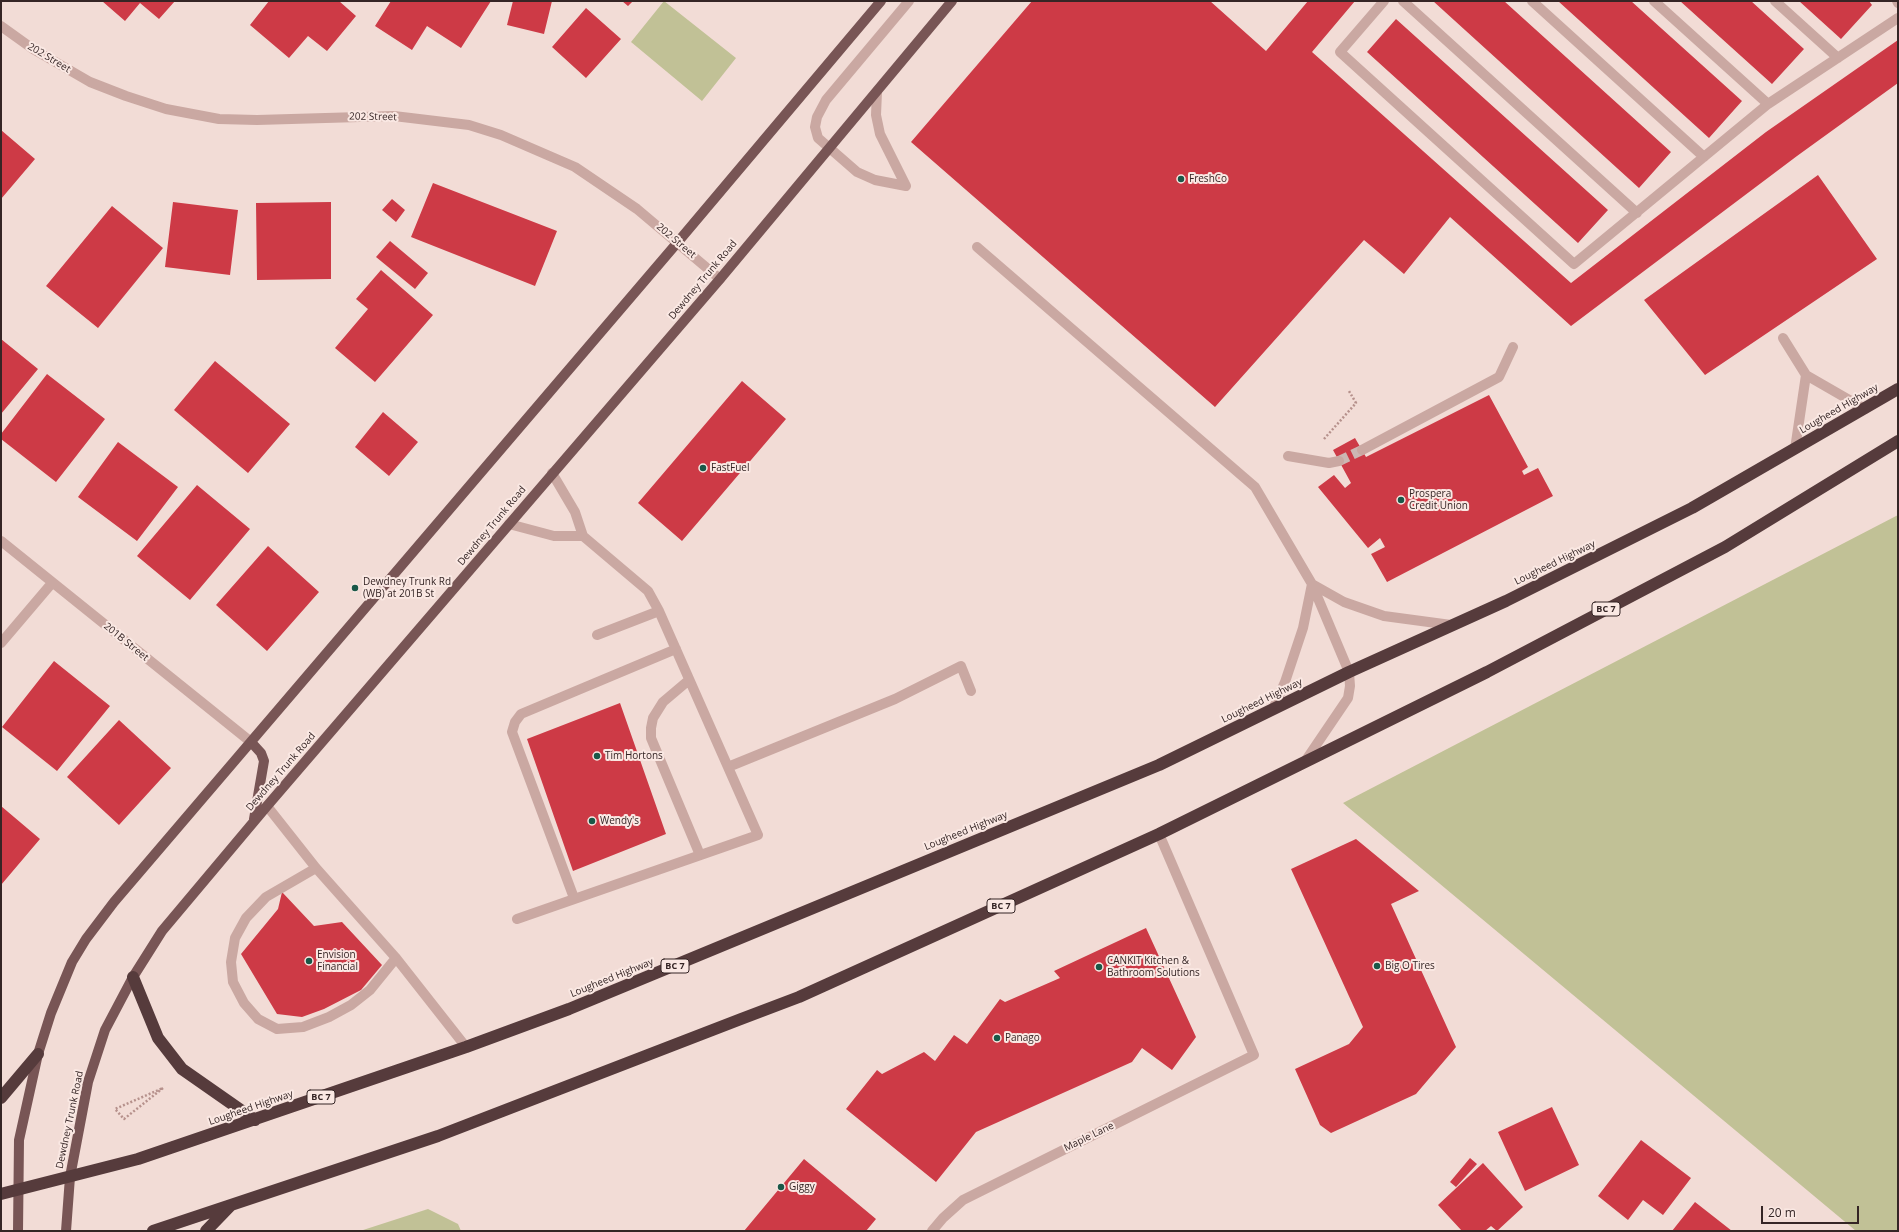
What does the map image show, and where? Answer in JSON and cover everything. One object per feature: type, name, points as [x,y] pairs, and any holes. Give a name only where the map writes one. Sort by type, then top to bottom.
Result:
[{"type":"highway","name":"Lougheed Highway","points":[[1,1194],[138,1159],[466,1047],[568,1009],[1159,765],[1349,672],[1506,601],[1692,508],[1898,389]]},
{"type":"highway","name":"BC 7","points":[[153,1231],[438,1136],[799,997],[1159,834],[1306,760],[1487,672],[1725,547],[1898,442]]},
{"type":"highway","points":[[133,977],[158,1038],[182,1069],[255,1120]]},
{"type":"highway","points":[[1,1098],[38,1054]]},
{"type":"highway","points":[[206,1231],[232,1204]]},
{"type":"main road","points":[[18,1231],[19,1140],[38,1054],[51,1013],[72,962],[86,939],[114,902],[677,243],[881,1]]},
{"type":"main road","name":"Dewdney Trunk Road","points":[[66,1231],[70,1177],[88,1082],[105,1030],[133,977],[162,931],[508,524],[720,279],[952,1]]},
{"type":"main road","points":[[251,742],[261,753],[264,761],[254,821]]},
{"type":"street","points":[[877,92],[876,115],[880,134],[906,186],[864,176],[829,149],[818,138],[815,127],[821,107],[909,1]]},
{"type":"street","points":[[1384,1],[1340,52],[1574,264],[1768,104],[1898,18]]},
{"type":"street","points":[[1403,1],[1637,212]]},
{"type":"street","points":[[1532,1],[1704,157]]},
{"type":"street","points":[[1654,1],[1768,104]]},
{"type":"street","points":[[1774,1],[1838,58]]},
{"type":"street","name":"202 Street","points":[[1,26],[33,49],[90,82],[166,109],[219,119],[257,120],[394,116],[475,127],[530,147],[575,167],[638,209],[720,279]]},
{"type":"street","points":[[977,247],[1255,487],[1312,584],[1349,672],[1350,686],[1348,698],[1306,760]]},
{"type":"street","points":[[1783,338],[1806,375],[1865,409]]},
{"type":"street","points":[[1362,450],[1499,377],[1513,347]]},
{"type":"street","points":[[1795,449],[1806,375]]},
{"type":"street","points":[[1288,456],[1329,463],[1339,461]]},
{"type":"street","points":[[517,919],[758,835],[659,611],[648,591],[583,536],[575,512],[552,473]]},
{"type":"street","points":[[508,524],[554,536],[583,536]]},
{"type":"street","name":"201B Street","points":[[1,541],[251,742]]},
{"type":"street","points":[[1,643],[52,583]]},
{"type":"street","points":[[1312,584],[1344,602],[1384,616],[1451,625]]},
{"type":"street","points":[[1273,709],[1303,628],[1312,584]]},
{"type":"street","points":[[597,635],[659,611]]},
{"type":"street","points":[[574,898],[512,732],[514,722],[521,714],[676,650]]},
{"type":"street","points":[[728,767],[895,700],[961,666],[972,691]]},
{"type":"street","points":[[689,680],[663,702],[653,718],[651,738],[700,855]]},
{"type":"street","points":[[267,806],[316,868],[396,958],[466,1047]]},
{"type":"street","name":"Maple Lane","points":[[932,1231],[943,1218],[963,1200],[1254,1055],[1159,834]]},
{"type":"street","points":[[316,868],[266,897],[246,918],[235,938],[231,962],[233,982],[244,1003],[258,1019],[277,1029],[304,1027],[329,1017],[351,1005],[370,990],[396,958]]},
{"type":"path","points":[[1321,442],[1356,403],[1349,391]]},
{"type":"path","points":[[163,1088],[124,1118],[115,1109],[150,1094],[163,1088]]},
{"type":"green space","points":[[664,1],[736,58],[702,101],[631,42]]},
{"type":"green space","points":[[1898,515],[1898,1231],[1856,1231],[1343,803]]},
{"type":"green space","points":[[428,1209],[458,1224],[461,1231],[360,1231]]},
{"type":"building","points":[[102,1],[175,1],[159,19],[140,3],[125,21]]},
{"type":"building","points":[[269,1],[339,1],[356,16],[327,51],[308,36],[289,58],[250,25]]},
{"type":"building","points":[[391,1],[491,1],[461,48],[427,26],[412,50],[375,26]]},
{"type":"building","points":[[513,1],[552,1],[544,34],[507,25]]},
{"type":"building","points":[[622,1],[633,1],[628,6]]},
{"type":"building","name":"FreshCo","points":[[1032,1],[1210,1],[1266,51],[1308,1],[1355,1],[1312,52],[1571,283],[1766,132],[1898,40],[1898,83],[1797,156],[1571,326],[1450,217],[1404,274],[1364,240],[1215,407],[911,142]]},
{"type":"building","points":[[1433,1],[1504,1],[1671,152],[1639,188]]},
{"type":"building","points":[[1558,1],[1631,1],[1742,101],[1709,138]]},
{"type":"building","points":[[1680,1],[1751,1],[1804,49],[1772,84]]},
{"type":"building","points":[[1799,1],[1869,1],[1872,5],[1841,39]]},
{"type":"building","points":[[586,8],[621,39],[586,78],[552,47]]},
{"type":"building","points":[[1396,19],[1608,210],[1578,243],[1367,52]]},
{"type":"building","points":[[1,130],[35,159],[1,199]]},
{"type":"building","points":[[1818,175],[1877,259],[1705,375],[1644,300]]},
{"type":"building","points":[[433,183],[557,231],[535,286],[411,237]]},
{"type":"building","points":[[392,199],[405,210],[396,222],[382,210]]},
{"type":"building","points":[[173,202],[238,210],[230,275],[165,267]]},
{"type":"building","points":[[331,202],[331,279],[257,280],[256,203]]},
{"type":"building","points":[[112,206],[163,248],[98,328],[46,286]]},
{"type":"building","points":[[390,241],[428,273],[415,289],[376,257]]},
{"type":"building","points":[[381,270],[433,315],[375,382],[335,348],[368,309],[356,299]]},
{"type":"building","points":[[1,339],[38,369],[1,414]]},
{"type":"building","points":[[215,361],[290,424],[248,473],[174,410]]},
{"type":"building","points":[[47,374],[105,419],[56,482],[1,439],[1,434]]},
{"type":"building","points":[[742,381],[786,419],[682,541],[638,503]]},
{"type":"building","points":[[1489,395],[1528,467],[1522,471],[1524,475],[1538,468],[1553,496],[1387,582],[1371,554],[1385,547],[1380,538],[1368,548],[1318,487],[1334,475],[1345,488],[1351,483],[1333,450],[1355,438],[1366,457]]},
{"type":"building","points":[[383,412],[418,442],[389,476],[355,447]]},
{"type":"building","points":[[118,442],[178,487],[137,541],[78,497]]},
{"type":"building","points":[[197,485],[250,529],[190,600],[137,556]]},
{"type":"building","points":[[268,546],[319,592],[267,651],[216,605]]},
{"type":"building","points":[[54,661],[110,706],[57,771],[2,727]]},
{"type":"building","points":[[620,703],[666,834],[573,871],[527,739]]},
{"type":"building","points":[[119,720],[171,768],[119,825],[67,777]]},
{"type":"building","points":[[1,806],[40,839],[1,885]]},
{"type":"building","name":"Big O Tires","points":[[1356,839],[1419,891],[1391,904],[1456,1047],[1416,1094],[1331,1133],[1320,1125],[1295,1069],[1349,1044],[1363,1027],[1291,869]]},
{"type":"building","points":[[282,892],[314,926],[342,922],[382,965],[361,990],[324,1009],[302,1017],[277,1014],[241,954],[278,909]]},
{"type":"building","points":[[1146,928],[1196,1037],[1172,1070],[1142,1048],[1132,1062],[976,1132],[936,1182],[846,1109],[877,1070],[882,1074],[924,1052],[935,1061],[954,1035],[967,1044],[1000,999],[1005,1002],[1060,978],[1054,971]]},
{"type":"building","points":[[1552,1107],[1579,1165],[1525,1191],[1498,1132]]},
{"type":"building","points":[[1641,1140],[1691,1178],[1663,1215],[1643,1200],[1628,1220],[1598,1196]]},
{"type":"building","points":[[1470,1158],[1477,1164],[1456,1187],[1450,1182]]},
{"type":"building","points":[[804,1159],[876,1219],[866,1231],[744,1231]]},
{"type":"building","points":[[1483,1163],[1523,1207],[1497,1231],[1491,1226],[1485,1231],[1462,1231],[1438,1205]]},
{"type":"building","points":[[1695,1202],[1732,1231],[1672,1231]]},
{"type":"tunnel","points":[[1339,461],[1362,450]]},
{"type":"place","name":"FreshCo","points":[[1181,179]]},
{"type":"place","name":"FastFuel","points":[[703,468]]},
{"type":"place","name":"Prospera Credit Union","points":[[1401,500]]},
{"type":"place","name":"Dewdney Trunk Rd (WB) at 201B St","points":[[355,588]]},
{"type":"place","name":"Tim Hortons","points":[[597,756]]},
{"type":"place","name":"Wendy's","points":[[592,821]]},
{"type":"place","name":"Envision Financial","points":[[309,961]]},
{"type":"place","name":"Big O Tires","points":[[1377,966]]},
{"type":"place","name":"CANKIT Kitchen & Bathroom Solutions","points":[[1099,967]]},
{"type":"place","name":"Panago","points":[[997,1038]]},
{"type":"place","name":"Giggy","points":[[781,1187]]}]
